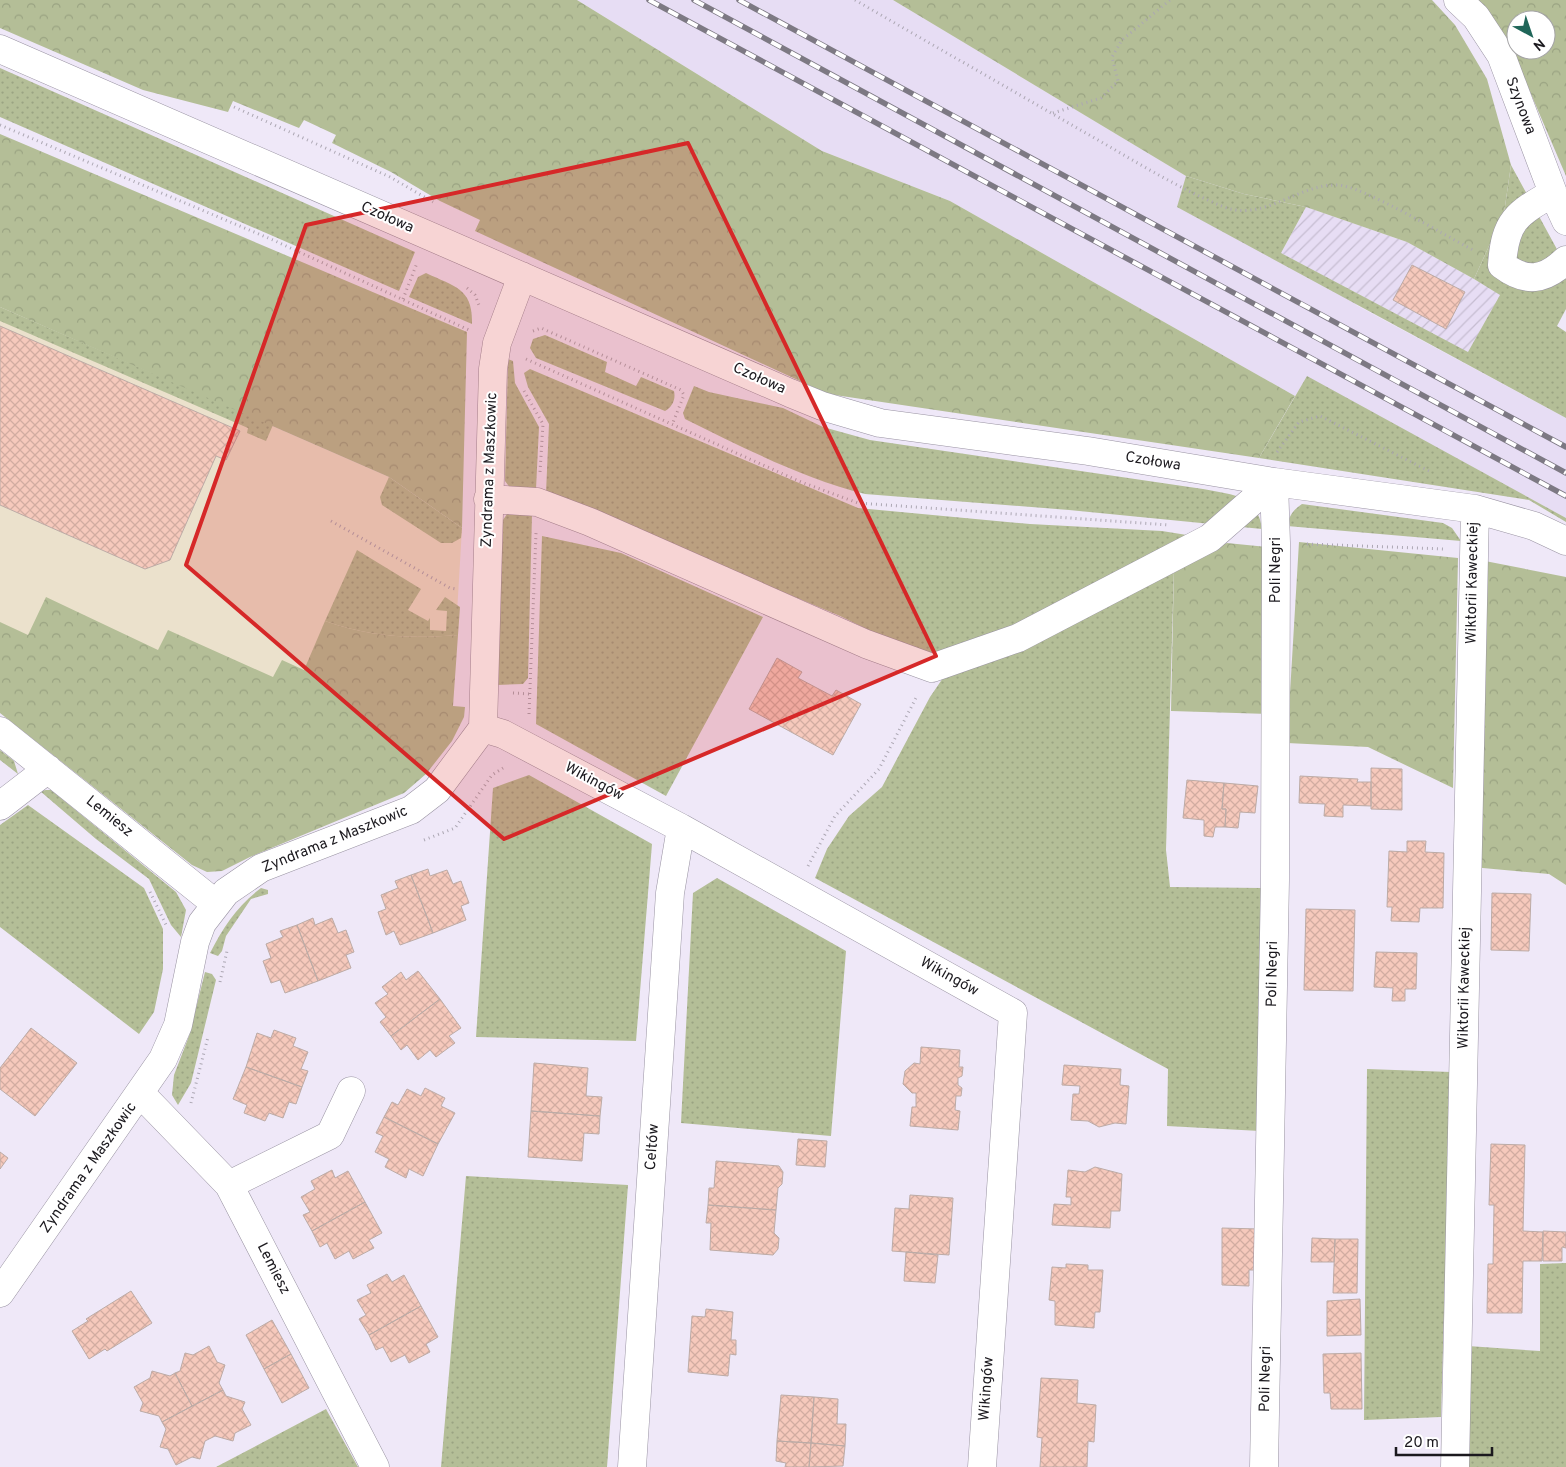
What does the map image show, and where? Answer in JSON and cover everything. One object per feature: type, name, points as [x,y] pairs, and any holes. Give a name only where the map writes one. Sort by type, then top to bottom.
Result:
[{"type":"street","name":"Szynowa","points":[[1458,0],[1476,17],[1501,55],[1553,193],[1566,221]]},
{"type":"street","name":"Czołowa","points":[[0,49],[822,406],[856,417],[880,423],[1088,451],[1274,482],[1475,509],[1534,526],[1566,541]]},
{"type":"street","points":[[1553,193],[1529,206],[1510,224],[1503,244],[1502,265],[1516,276],[1536,278],[1559,267],[1566,260]]},
{"type":"street","name":"Zyndrama z Maszkowic","points":[[0,1293],[141,1094],[163,1059],[178,1025],[189,962],[202,922],[226,892],[261,868],[412,810],[437,790],[483,728],[493,369],[497,343],[522,276]]},
{"type":"street","points":[[488,499],[537,502],[582,519],[866,644],[932,668],[1018,638],[1210,538],[1274,482]]},
{"type":"street","name":"Poli Negri","points":[[1264,1467],[1275,880],[1276,543],[1274,482]]},
{"type":"street","name":"Wiktorii Kaweckiej","points":[[1455,1467],[1475,509]]},
{"type":"street","name":"Wikingów","points":[[483,728],[503,734],[681,828],[1012,1013],[982,1467]]},
{"type":"street","name":"Lemiesz","points":[[0,731],[216,904]]},
{"type":"street","points":[[0,806],[48,769]]},
{"type":"street","name":"Celtów","points":[[632,1467],[670,893],[681,828]]},
{"type":"street","points":[[229,1185],[330,1135],[351,1091]]},
{"type":"street","name":"Lemiesz","points":[[141,1094],[229,1185],[375,1467]]},
{"type":"path","points":[[855,0],[1167,179],[1226,208],[1256,210],[1276,204],[1311,188],[1338,185],[1363,193],[1502,265]]},
{"type":"path","points":[[1052,113],[1101,98],[1118,81],[1112,57],[1122,40],[1170,0]]},
{"type":"path","points":[[0,125],[273,240],[497,343]]},
{"type":"path","points":[[403,299],[417,263],[426,267]]},
{"type":"path","points":[[465,285],[475,295],[480,307]]},
{"type":"path","points":[[527,336],[541,328],[681,390],[684,394],[672,425]]},
{"type":"path","points":[[520,357],[801,482],[858,503],[1186,526],[1210,538]]},
{"type":"path","points":[[1274,482],[1274,460],[1280,446],[1299,422],[1320,416],[1435,474]]},
{"type":"path","points":[[331,521],[450,588],[464,590]]},
{"type":"path","points":[[1276,543],[1474,550]]},
{"type":"path","points":[[795,891],[835,816],[879,769],[932,668]]},
{"type":"highlighted area","points":[[688,143],[936,656],[504,839],[186,565],[306,225]]},
{"type":"shaded area","points":[[577,0],[893,0],[1186,176],[1244,194],[1281,253],[1361,296],[1356,305],[1566,418],[1566,518],[1307,377],[1295,396],[950,201],[822,151]]},
{"type":"shaded area","points":[[1306,207],[1407,242],[1501,294],[1468,353],[1281,253]]},
{"type":"shaded area","points":[[0,307],[389,477],[462,528],[451,715],[0,703]]},
{"type":"green space","points":[[0,0],[577,0],[822,151],[950,201],[1295,396],[1259,458],[828,394],[475,231],[480,220],[440,201],[391,172],[332,143],[336,135],[304,120],[299,128],[233,101],[228,112],[143,90],[0,28]]},
{"type":"green space","points":[[893,0],[1432,0],[1455,25],[1487,79],[1511,165],[1504,213],[1474,279],[1407,242],[1306,207],[1244,194],[1186,176]]},
{"type":"green space","points":[[1475,0],[1566,0],[1566,176],[1516,60],[1556,60],[1556,10],[1506,10],[1506,40]]},
{"type":"green space","points":[[0,68],[415,252],[399,291],[0,117]]},
{"type":"green space","points":[[0,134],[467,332],[462,528],[389,477],[0,307]]},
{"type":"green space","points":[[1511,165],[1559,253],[1566,258],[1566,309],[1557,326],[1566,332],[1566,418],[1177,207],[1186,176],[1244,194],[1306,207],[1281,253],[1468,352],[1500,295],[1474,279],[1504,213]]},
{"type":"green space","points":[[426,273],[454,286],[466,296],[472,312],[472,324],[409,297],[418,277]]},
{"type":"green space","points":[[0,307],[273,425],[266,441],[247,433],[248,428],[0,321]]},
{"type":"green space","points":[[545,335],[607,362],[605,372],[636,386],[641,377],[674,391],[673,403],[665,411],[536,358],[530,348],[533,339]]},
{"type":"green space","points":[[508,359],[513,361],[515,383],[539,427],[536,489],[511,489],[505,481]]},
{"type":"green space","points":[[530,369],[858,508],[1030,524],[1162,531],[1193,536],[1032,620],[960,650],[918,654],[840,616],[546,493],[549,424],[528,387],[524,373]]},
{"type":"green space","points":[[1307,376],[1566,518],[1566,522],[1529,500],[1259,458]]},
{"type":"green space","points":[[694,386],[709,392],[783,408],[823,427],[870,440],[1233,495],[1242,498],[1255,509],[1262,529],[1069,510],[865,494],[796,471],[685,419],[683,413]]},
{"type":"green space","points":[[389,477],[462,528],[461,538],[452,543],[441,543],[382,505],[380,497]]},
{"type":"green space","points":[[1302,504],[1443,523],[1452,528],[1461,541],[1287,526],[1292,514]]},
{"type":"green space","points":[[507,514],[532,514],[528,678],[523,684],[497,685],[503,520]]},
{"type":"green space","points":[[542,536],[621,553],[763,617],[666,796],[536,724]]},
{"type":"green space","points":[[1299,542],[1458,558],[1453,788],[1368,747],[1287,743]]},
{"type":"green space","points":[[1227,543],[1267,547],[1269,714],[1171,711],[1174,567]]},
{"type":"green space","points":[[357,550],[421,589],[408,610],[428,621],[430,618],[430,630],[446,631],[447,611],[436,610],[445,597],[460,607],[458,635],[391,636],[374,634],[325,621]]},
{"type":"green space","points":[[1485,561],[1566,577],[1566,885],[1549,874],[1472,867]]},
{"type":"green space","points":[[1174,567],[1166,850],[1170,887],[1262,888],[1260,1131],[1167,1126],[1168,1069],[815,878],[827,849],[849,816],[882,787],[930,697],[945,675]]},
{"type":"green space","points":[[46,597],[158,650],[168,630],[273,677],[282,660],[304,670],[325,621],[374,634],[391,636],[458,635],[453,706],[465,707],[464,717],[452,741],[426,774],[404,793],[250,857],[222,871],[207,872],[192,865],[0,713],[0,622],[28,635]]},
{"type":"green space","points":[[0,750],[14,761],[18,774],[0,760]]},
{"type":"green space","points":[[529,775],[652,844],[636,1041],[476,1037],[493,788]]},
{"type":"green space","points":[[51,790],[176,892],[186,910],[181,937],[171,925],[149,879],[96,839],[40,791]]},
{"type":"green space","points":[[28,805],[144,888],[163,929],[163,969],[154,1012],[139,1034],[0,927],[0,825]]},
{"type":"green space","points":[[717,878],[846,951],[831,1136],[681,1123],[693,893]]},
{"type":"green space","points":[[261,888],[268,890],[268,894],[251,899],[226,936],[222,951],[218,956],[210,953],[232,917]]},
{"type":"green space","points":[[205,972],[212,974],[216,980],[191,1083],[178,1105],[172,1095],[174,1075],[189,1036]]},
{"type":"green space","points":[[1367,1069],[1451,1072],[1441,1417],[1364,1420]]},
{"type":"green space","points":[[466,1176],[628,1185],[607,1467],[441,1467]]},
{"type":"green space","points":[[1566,1263],[1566,1467],[1464,1467],[1468,1346],[1540,1351],[1540,1264]]},
{"type":"green space","points":[[326,1409],[358,1467],[216,1467]]},
{"type":"building","points":[[1412,265],[1465,292],[1446,329],[1393,300]]},
{"type":"building","points":[[0,326],[240,431],[226,460],[216,456],[170,560],[145,569],[0,505]]},
{"type":"building","points":[[777,658],[802,672],[798,678],[832,696],[836,690],[861,704],[833,755],[749,709]]},
{"type":"building","points":[[1371,768],[1402,769],[1402,810],[1371,809]]},
{"type":"building","points":[[1300,776],[1358,779],[1357,782],[1371,782],[1371,806],[1343,805],[1343,817],[1324,816],[1325,804],[1299,803]]},
{"type":"building","points":[[1187,780],[1224,783],[1222,809],[1226,809],[1225,827],[1215,827],[1213,837],[1204,836],[1204,820],[1183,818]]},
{"type":"building","points":[[1224,783],[1258,786],[1255,813],[1240,812],[1238,828],[1225,827],[1226,809],[1222,809]]},
{"type":"building","points":[[1407,841],[1426,841],[1425,852],[1444,853],[1443,908],[1420,908],[1419,922],[1391,921],[1392,907],[1387,907],[1389,851],[1407,852]]},
{"type":"building","points":[[428,869],[430,876],[447,870],[453,884],[461,881],[469,903],[461,906],[466,920],[433,933],[411,875]]},
{"type":"building","points":[[411,875],[433,933],[400,945],[394,931],[386,935],[378,912],[386,909],[381,895],[398,888],[395,881]]},
{"type":"building","points":[[1492,893],[1531,894],[1529,951],[1491,950]]},
{"type":"building","points":[[1306,909],[1355,910],[1353,991],[1304,990]]},
{"type":"building","points":[[313,918],[315,925],[332,918],[338,933],[346,930],[354,952],[346,955],[351,968],[318,981],[297,925]]},
{"type":"building","points":[[297,925],[318,981],[285,993],[280,980],[271,983],[263,961],[271,958],[266,944],[283,937],[280,931]]},
{"type":"building","points":[[1376,952],[1417,953],[1416,989],[1405,989],[1405,1001],[1392,1001],[1393,988],[1374,987]]},
{"type":"building","points":[[418,971],[440,999],[391,1036],[380,1022],[386,1017],[375,1003],[388,994],[382,987],[401,972],[406,980]]},
{"type":"building","points":[[440,999],[461,1028],[449,1036],[455,1043],[436,1057],[430,1050],[418,1060],[407,1045],[401,1050],[391,1036]]},
{"type":"building","points":[[31,1028],[77,1063],[35,1116],[0,1089],[0,1068]]},
{"type":"building","points":[[274,1030],[296,1038],[293,1046],[308,1052],[301,1069],[308,1071],[302,1087],[246,1067],[257,1033],[271,1038]]},
{"type":"building","points":[[921,1047],[960,1050],[959,1067],[963,1067],[962,1076],[958,1078],[958,1085],[962,1088],[961,1096],[956,1096],[955,1110],[960,1111],[958,1130],[910,1126],[912,1107],[916,1107],[916,1093],[912,1093],[903,1084],[905,1071],[914,1063],[920,1064]]},
{"type":"building","points":[[534,1063],[588,1068],[586,1096],[602,1097],[600,1116],[531,1111]]},
{"type":"building","points":[[1064,1065],[1121,1069],[1120,1085],[1129,1086],[1126,1124],[1115,1123],[1099,1127],[1088,1121],[1071,1120],[1073,1094],[1079,1094],[1080,1086],[1062,1085]]},
{"type":"building","points":[[246,1067],[302,1087],[296,1104],[289,1102],[283,1118],[269,1113],[265,1121],[244,1113],[247,1105],[233,1099]]},
{"type":"building","points":[[425,1088],[445,1098],[441,1106],[455,1113],[438,1144],[384,1117],[392,1102],[398,1105],[407,1089],[421,1096]]},
{"type":"building","points":[[531,1111],[600,1116],[599,1134],[584,1133],[582,1161],[528,1157]]},
{"type":"building","points":[[384,1117],[438,1144],[423,1176],[409,1169],[406,1178],[385,1167],[389,1159],[375,1152],[383,1136],[376,1133]]},
{"type":"building","points":[[798,1139],[827,1141],[825,1167],[796,1165]]},
{"type":"building","points":[[1491,1144],[1525,1145],[1523,1231],[1543,1232],[1542,1261],[1523,1261],[1522,1313],[1487,1313],[1488,1264],[1493,1264],[1494,1205],[1489,1205]]},
{"type":"building","points":[[0,1152],[8,1158],[0,1169]]},
{"type":"building","points":[[716,1161],[779,1166],[783,1172],[782,1184],[778,1188],[776,1210],[708,1205],[709,1188],[714,1188]]},
{"type":"building","points":[[1095,1167],[1122,1174],[1120,1211],[1111,1211],[1110,1228],[1052,1225],[1054,1204],[1071,1205],[1071,1197],[1066,1197],[1068,1170],[1085,1172]]},
{"type":"building","points":[[332,1170],[335,1178],[348,1171],[365,1202],[312,1231],[303,1215],[310,1212],[301,1197],[315,1189],[311,1181]]},
{"type":"building","points":[[910,1195],[953,1198],[949,1255],[892,1251],[895,1208],[909,1209]]},
{"type":"building","points":[[365,1202],[382,1233],[369,1240],[374,1248],[353,1259],[349,1251],[335,1259],[327,1243],[320,1247],[312,1231]]},
{"type":"building","points":[[708,1205],[776,1210],[774,1233],[779,1238],[778,1249],[773,1255],[710,1250],[711,1223],[706,1223]]},
{"type":"building","points":[[1222,1228],[1259,1229],[1259,1270],[1249,1270],[1249,1286],[1222,1285]]},
{"type":"building","points":[[1543,1231],[1566,1232],[1566,1248],[1562,1247],[1562,1261],[1543,1261]]},
{"type":"building","points":[[1312,1238],[1335,1239],[1334,1262],[1311,1262]]},
{"type":"building","points":[[1335,1239],[1358,1239],[1357,1293],[1333,1293]]},
{"type":"building","points":[[906,1252],[938,1255],[935,1283],[904,1281]]},
{"type":"building","points":[[1066,1264],[1088,1265],[1088,1270],[1103,1270],[1100,1312],[1095,1312],[1094,1328],[1055,1325],[1055,1301],[1049,1300],[1052,1267],[1066,1268]]},
{"type":"building","points":[[387,1274],[392,1282],[404,1275],[421,1306],[369,1335],[359,1319],[366,1315],[357,1300],[371,1293],[367,1285]]},
{"type":"building","points":[[131,1291],[152,1323],[107,1351],[105,1349],[89,1359],[72,1331],[88,1321],[86,1319]]},
{"type":"building","points":[[1360,1299],[1361,1335],[1327,1336],[1327,1301]]},
{"type":"building","points":[[421,1306],[438,1337],[426,1344],[430,1352],[409,1363],[405,1355],[391,1362],[383,1347],[376,1350],[369,1335]]},
{"type":"building","points":[[706,1309],[733,1312],[731,1340],[736,1340],[736,1355],[730,1354],[728,1376],[688,1372],[692,1316],[705,1317]]},
{"type":"building","points":[[272,1320],[291,1354],[264,1369],[246,1335]]},
{"type":"building","points":[[209,1346],[217,1362],[225,1365],[219,1383],[223,1390],[192,1406],[175,1373],[180,1371],[185,1353],[193,1355]]},
{"type":"building","points":[[1361,1353],[1362,1409],[1331,1409],[1330,1393],[1324,1393],[1323,1354]]},
{"type":"building","points":[[291,1354],[309,1388],[282,1403],[264,1369]]},
{"type":"building","points":[[152,1371],[170,1376],[175,1373],[192,1406],[162,1422],[159,1416],[140,1411],[143,1403],[134,1387],[150,1378]]},
{"type":"building","points":[[1041,1378],[1078,1380],[1077,1403],[1096,1405],[1094,1442],[1088,1441],[1087,1467],[1040,1467],[1042,1438],[1037,1437]]},
{"type":"building","points":[[223,1390],[226,1396],[245,1402],[242,1409],[251,1425],[235,1433],[233,1441],[215,1436],[205,1441],[200,1459],[192,1457],[176,1465],[168,1449],[160,1447],[166,1429],[162,1422]]},
{"type":"building","points":[[781,1395],[814,1397],[811,1443],[777,1441]]},
{"type":"building","points":[[814,1397],[838,1399],[837,1424],[846,1424],[845,1446],[811,1443]]},
{"type":"building","points":[[777,1441],[811,1443],[809,1467],[785,1467],[786,1463],[776,1461]]},
{"type":"building","points":[[811,1443],[845,1446],[843,1466],[809,1467]]},
{"type":"railway","points":[[649,0],[1566,496]]},
{"type":"railway","points":[[694,0],[1566,473]]},
{"type":"railway","points":[[739,0],[1566,447]]}]
